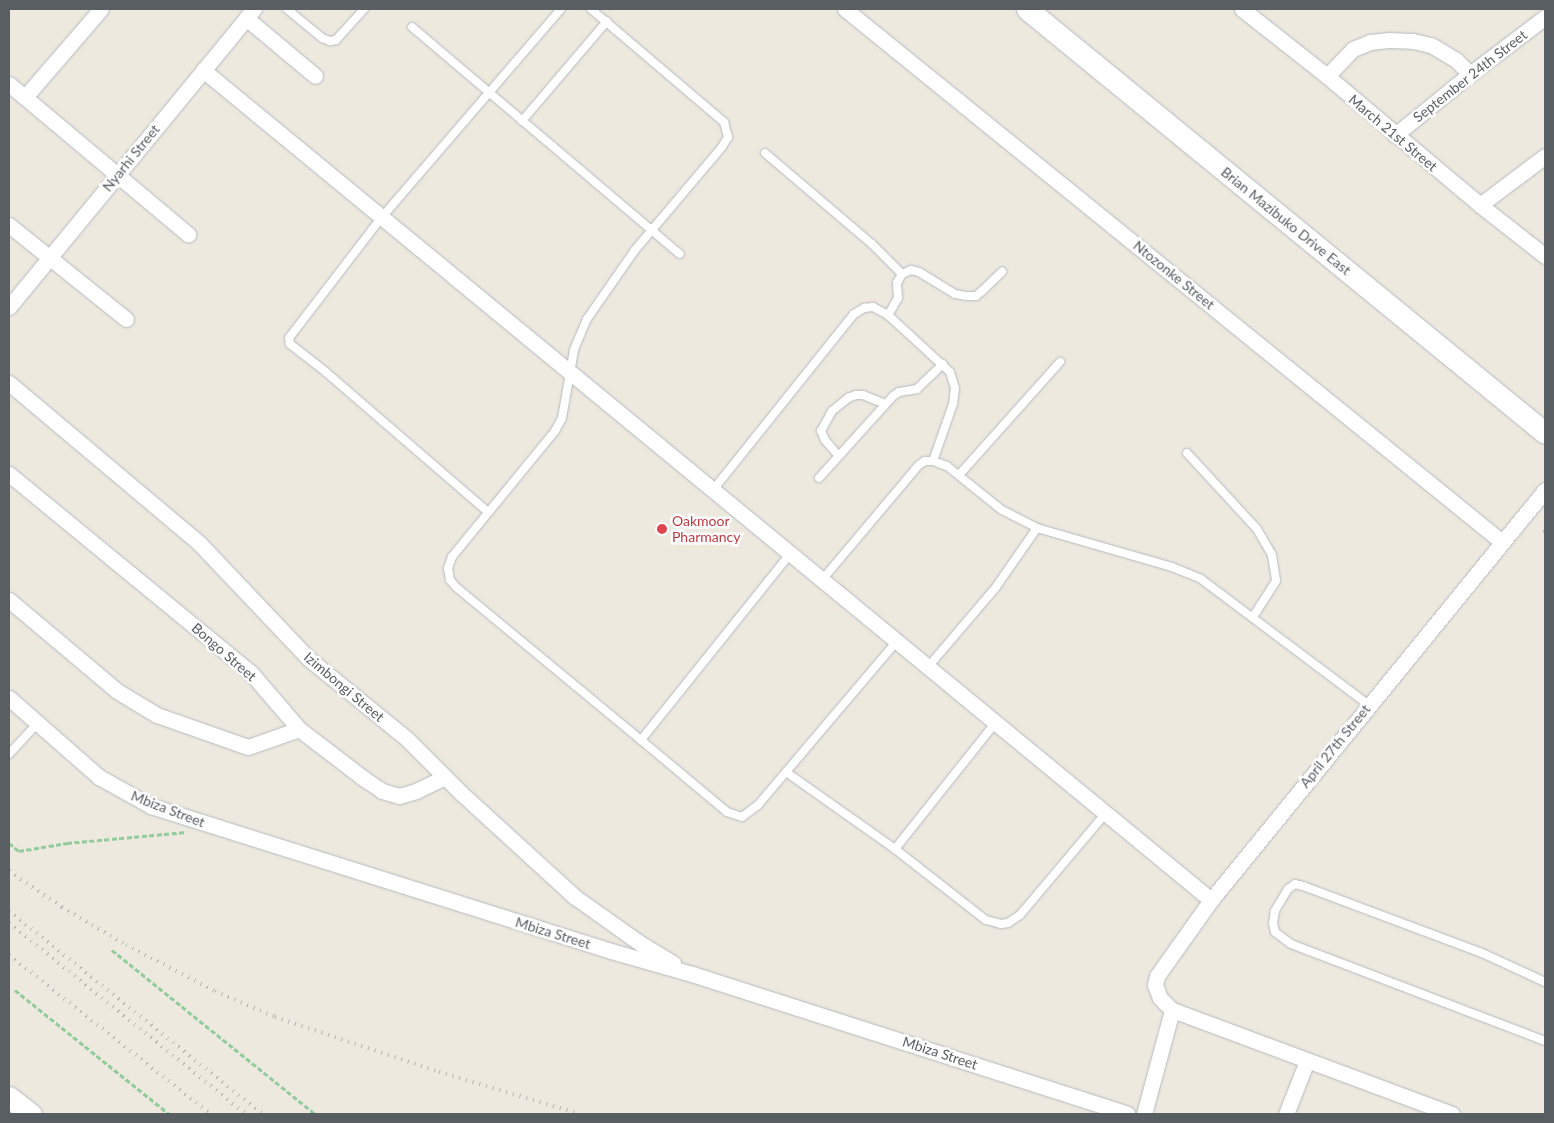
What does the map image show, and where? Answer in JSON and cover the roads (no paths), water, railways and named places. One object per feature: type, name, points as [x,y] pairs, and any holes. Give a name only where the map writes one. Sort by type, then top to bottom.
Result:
[{"type":"street","points":[[25,97],[102,9]]},
{"type":"street","name":"Ntozonke Street","points":[[846,9],[1502,542]]},
{"type":"street","name":"Brian Mazibuko Drive East","points":[[1027,9],[1545,433]]},
{"type":"street","name":"March 21st Street","points":[[1242,9],[1328,76],[1395,135],[1545,256]]},
{"type":"street","points":[[250,13],[315,76]]},
{"type":"street","name":"Nyarhi Street","points":[[9,307],[250,13]]},
{"type":"street","name":"September 24th Street","points":[[1395,135],[1470,74],[1545,17]]},
{"type":"street","points":[[1328,76],[1353,49],[1370,42],[1388,40],[1413,41],[1431,45],[1456,60],[1470,74]]},
{"type":"street","points":[[203,70],[1211,900]]},
{"type":"street","points":[[9,84],[188,234]]},
{"type":"street","points":[[1480,205],[1545,156]]},
{"type":"street","points":[[9,225],[126,319]]},
{"type":"street","name":"Izimbongi Street","points":[[9,383],[200,543],[309,658],[407,739],[445,777],[575,897],[638,942],[692,974]]},
{"type":"street","name":"Bongo Street","points":[[9,474],[251,673],[299,729],[363,778],[393,795],[416,791],[445,777]]},
{"type":"street","name":"April 27th Street","points":[[1172,1010],[1155,989],[1157,976],[1211,900],[1502,542],[1544,494]]},
{"type":"street","points":[[9,600],[117,691],[157,716],[248,747],[299,729]]},
{"type":"street","name":"Mbiza Street","points":[[9,698],[99,778],[152,806],[611,951],[692,974],[1127,1114]]},
{"type":"street","points":[[1144,1114],[1172,1010],[1307,1061],[1431,1111],[1452,1114]]},
{"type":"street","points":[[1286,1114],[1307,1061]]},
{"type":"street","points":[[9,1097],[31,1114]]},
{"type":"lane","points":[[287,9],[322,38],[330,41],[336,40],[364,9]]},
{"type":"lane","points":[[488,512],[289,341],[293,330],[382,217],[561,9]]},
{"type":"lane","points":[[591,9],[724,122],[728,130],[728,136],[722,147],[635,250],[587,319],[574,350],[562,418],[556,431],[452,557],[448,568],[450,580],[456,587],[727,812],[738,817],[746,815],[758,805],[897,641]]},
{"type":"lane","points":[[522,121],[607,21]]},
{"type":"lane","points":[[412,27],[651,232],[680,254]]},
{"type":"lane","points":[[765,153],[872,244],[902,274]]},
{"type":"lane","points":[[888,315],[898,298],[898,283],[902,274],[911,270],[919,272],[955,294],[966,296],[976,296],[982,292],[1002,272]]},
{"type":"lane","points":[[713,490],[854,314],[864,308],[873,307],[888,315],[950,372],[955,388],[953,404],[933,460]]},
{"type":"lane","points":[[959,475],[1060,362]]},
{"type":"lane","points":[[819,478],[885,404],[899,392],[917,389],[943,364]]},
{"type":"lane","points":[[838,455],[825,440],[822,431],[832,412],[848,398],[856,395],[863,395],[885,404]]},
{"type":"lane","points":[[1187,453],[1257,529],[1272,555],[1276,581],[1254,617]]},
{"type":"lane","points":[[822,580],[919,465],[925,461],[933,460],[947,466],[1002,510],[1037,528],[1188,573],[1254,617],[1369,705]]},
{"type":"lane","points":[[928,667],[996,587],[1037,528]]},
{"type":"lane","points":[[641,740],[790,554]]},
{"type":"lane","points":[[895,850],[996,722]]},
{"type":"lane","points":[[9,754],[37,724]]},
{"type":"lane","points":[[786,772],[895,850],[986,920],[1001,924],[1008,923],[1020,915],[1106,813]]},
{"type":"lane","points":[[1545,982],[1482,953],[1296,884],[1288,889],[1276,911],[1273,923],[1275,932],[1291,944],[1545,1041]]},
{"type":"railway","points":[[9,871],[62,907],[126,945],[215,991],[275,1017],[439,1072],[580,1114]]},
{"type":"railway","points":[[9,911],[262,1114]]},
{"type":"railway","points":[[9,923],[246,1114]]},
{"type":"railway","points":[[9,955],[210,1114]]},
{"type":"place","name":"Oakmoor Pharmancy","points":[[662,529]]}]
